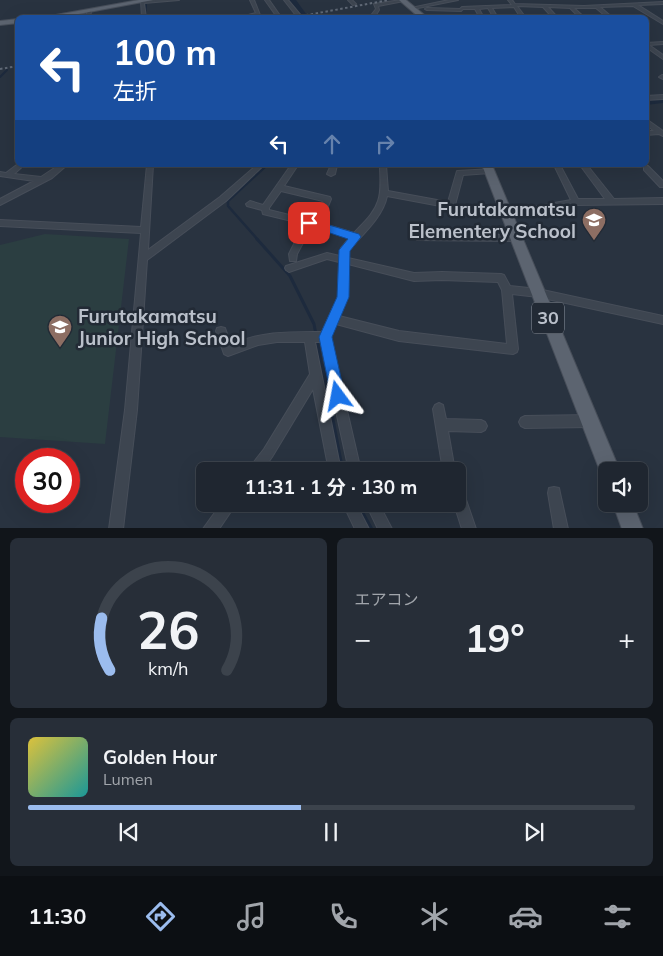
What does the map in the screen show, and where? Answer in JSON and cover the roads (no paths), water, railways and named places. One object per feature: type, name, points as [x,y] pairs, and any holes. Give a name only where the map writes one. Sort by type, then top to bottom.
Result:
[{"type":"main road","points":[[88,14],[150,0]]},
{"type":"main road","points":[[402,0],[417,7],[423,15]]},
{"type":"main road","points":[[0,23],[15,21]]},
{"type":"main road","name":"30","points":[[488,168],[606,462]]},
{"type":"main road","points":[[626,512],[632,528]]},
{"type":"street","points":[[144,15],[142,2],[177,0]]},
{"type":"street","points":[[252,0],[258,14],[253,15]]},
{"type":"street","points":[[267,0],[278,15]]},
{"type":"street","points":[[286,0],[298,15]]},
{"type":"street","points":[[373,15],[378,9],[375,5],[402,0]]},
{"type":"street","points":[[417,7],[456,0]]},
{"type":"street","points":[[480,0],[494,15]]},
{"type":"street","points":[[510,0],[522,15]]},
{"type":"street","points":[[573,0],[582,7]]},
{"type":"street","points":[[596,0],[603,6]]},
{"type":"street","points":[[627,0],[663,23]]},
{"type":"street","points":[[417,7],[423,9],[461,9],[543,5],[582,7],[663,3]]},
{"type":"street","points":[[543,5],[553,15]]},
{"type":"street","points":[[596,6],[607,15]]},
{"type":"street","points":[[476,7],[480,15]]},
{"type":"street","points":[[571,7],[580,15]]},
{"type":"street","points":[[649,44],[663,43]]},
{"type":"street","points":[[649,46],[663,57]]},
{"type":"street","points":[[649,98],[663,97]]},
{"type":"street","points":[[649,123],[662,133]]},
{"type":"street","points":[[649,133],[662,133]]},
{"type":"street","points":[[4,175],[18,167]]},
{"type":"street","points":[[1,200],[42,180],[61,167]]},
{"type":"street","points":[[116,528],[131,410],[150,167]]},
{"type":"street","points":[[143,258],[223,199],[259,167]]},
{"type":"street","points":[[265,208],[294,167]]},
{"type":"street","points":[[331,174],[333,167]]},
{"type":"street","points":[[333,462],[316,375],[317,337],[334,319],[343,297],[342,260],[344,250],[373,217],[382,203],[384,193],[383,167]]},
{"type":"street","points":[[558,167],[576,202]]},
{"type":"street","points":[[585,167],[611,201]]},
{"type":"street","points":[[384,193],[451,206],[460,173],[488,168]]},
{"type":"street","points":[[646,168],[663,185]]},
{"type":"street","points":[[4,175],[42,180]]},
{"type":"street","points":[[280,188],[327,199],[293,254],[293,259]]},
{"type":"street","points":[[505,211],[521,212],[576,202],[663,201]]},
{"type":"street","points":[[250,204],[265,208],[266,212],[313,223],[355,237]]},
{"type":"street","points":[[0,223],[145,230]]},
{"type":"street","points":[[417,237],[516,238]]},
{"type":"street","points":[[288,268],[318,257],[336,257],[414,278],[442,276],[501,278],[508,290],[513,349],[399,336],[334,319]]},
{"type":"street","points":[[508,290],[538,293],[663,320]]},
{"type":"street","points":[[221,331],[228,351],[251,340],[275,336],[317,337]]},
{"type":"street","points":[[317,337],[352,462]]},
{"type":"street","points":[[261,462],[316,375]]},
{"type":"street","points":[[439,409],[448,462]]},
{"type":"street","points":[[525,422],[590,421]]},
{"type":"street","points":[[442,425],[481,426]]},
{"type":"street","points":[[554,493],[561,528]]},
{"type":"street","points":[[210,528],[223,512]]},
{"type":"street","points":[[353,512],[362,528]]},
{"type":"street","points":[[376,512],[385,528]]},
{"type":"street","points":[[464,512],[469,528]]},
{"type":"waterway","points":[[291,0],[302,15]]},
{"type":"waterway","points":[[145,15],[146,5]]},
{"type":"waterway","points":[[0,77],[7,70]]},
{"type":"waterway","points":[[649,101],[663,99]]},
{"type":"waterway","points":[[258,240],[228,206],[228,201],[265,167]]},
{"type":"waterway","points":[[257,239],[290,276],[314,324],[322,367]]},
{"type":"waterway","points":[[322,366],[340,462]]},
{"type":"waterway","points":[[361,512],[370,528]]},
{"type":"railway","points":[[307,15],[389,0]]},
{"type":"railway","points":[[0,69],[15,66]]},
{"type":"place","name":"Furutakamatsu Elementery School","points":[[594,241]]},
{"type":"place","name":"Furutakamatsu Junior High School","points":[[60,348]]}]
